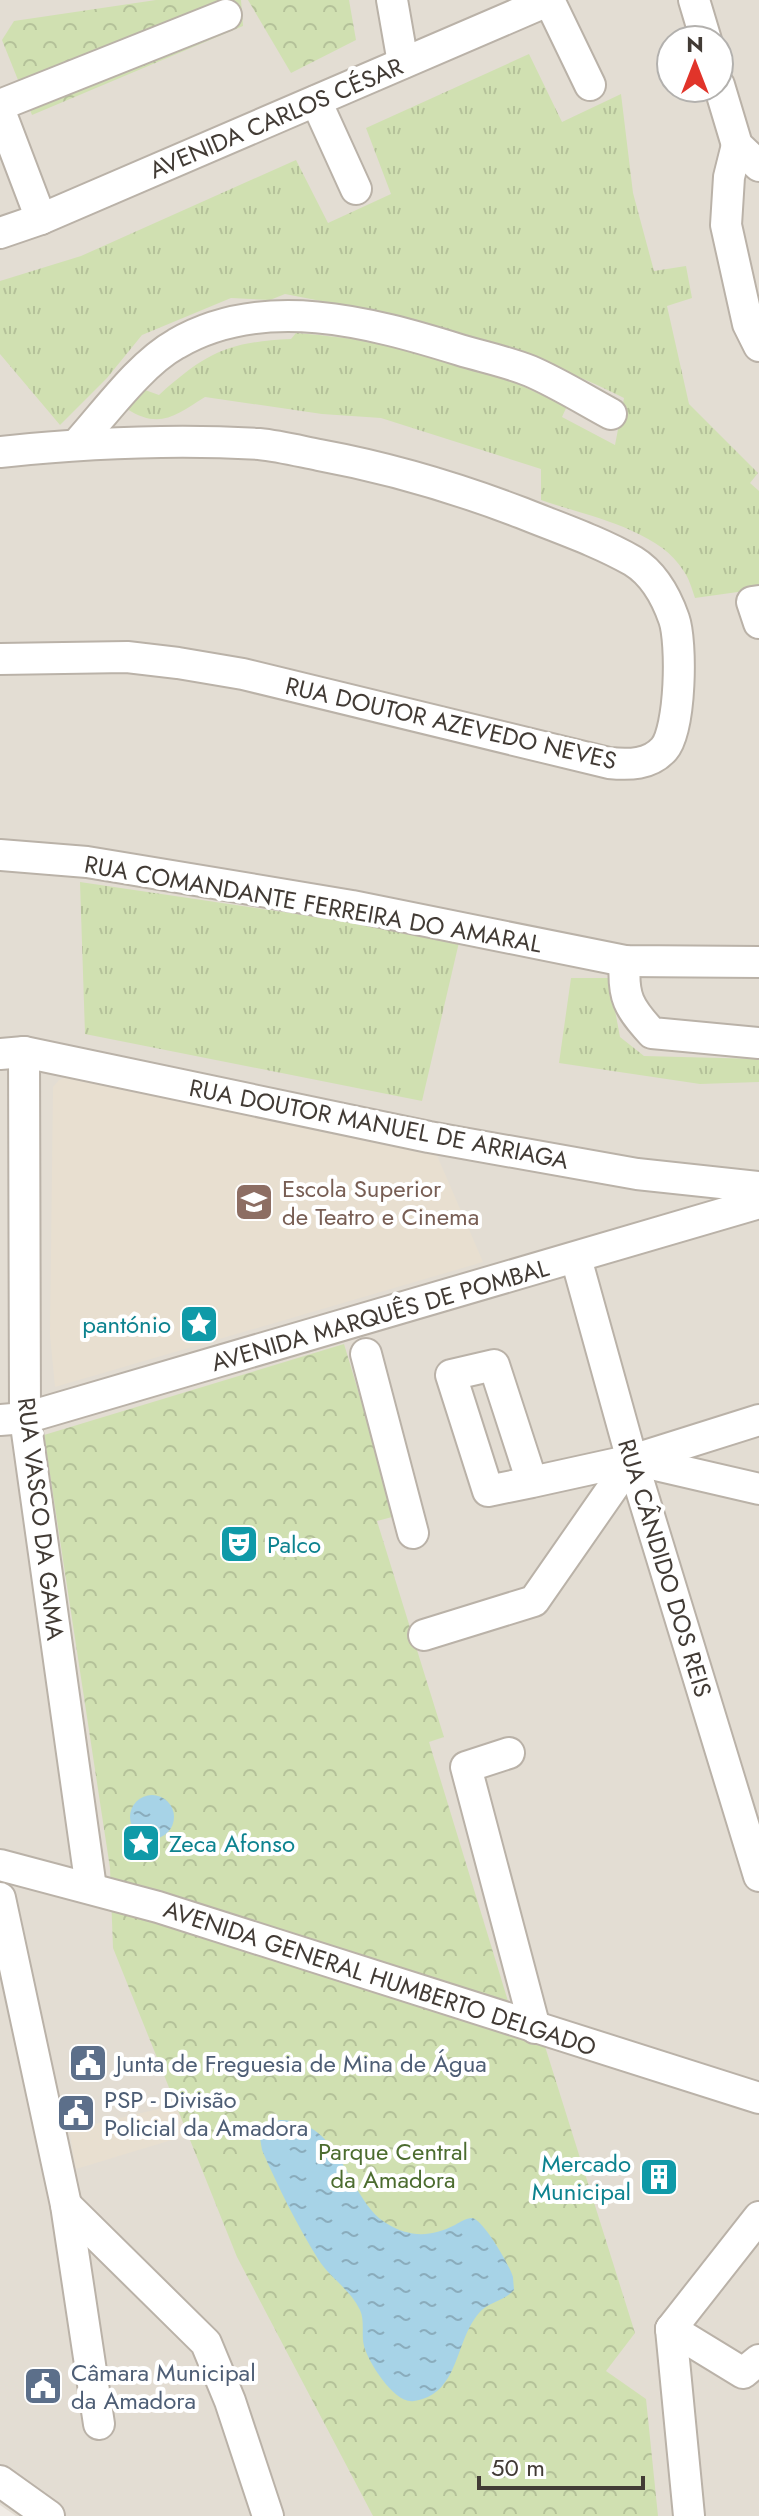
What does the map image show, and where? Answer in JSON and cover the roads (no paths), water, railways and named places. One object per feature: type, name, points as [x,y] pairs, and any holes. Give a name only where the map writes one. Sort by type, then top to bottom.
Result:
[{"type":"street","points":[[392,0],[403,63]]},
{"type":"street","points":[[550,0],[590,85]]},
{"type":"street","name":"AVENIDA CARLOS CÉSAR","points":[[0,233],[41,219],[403,63],[516,7],[550,0]]},
{"type":"street","points":[[694,0],[701,24]]},
{"type":"street","points":[[41,219],[0,108],[226,15]]},
{"type":"street","points":[[316,101],[356,189]]},
{"type":"street","points":[[725,104],[737,145],[759,166]]},
{"type":"street","points":[[737,145],[729,177],[726,225],[748,324],[759,346]]},
{"type":"street","points":[[77,444],[134,379],[174,345],[219,323],[266,316],[331,318],[414,336],[529,371],[611,414]]},
{"type":"street","name":"RUA DOUTOR AZEVEDO NEVES","points":[[0,452],[77,444],[262,444],[367,463],[438,482],[576,534],[635,562],[659,584],[675,622],[679,691],[672,736],[664,750],[650,760],[631,765],[609,763],[204,667],[127,657],[0,659]]},
{"type":"street","points":[[759,601],[752,602],[759,623]]},
{"type":"street","name":"RUA COMANDANTE FERREIRA DO AMARAL","points":[[0,855],[87,862],[352,906],[625,961],[759,962]]},
{"type":"street","points":[[625,961],[624,977],[630,1010],[652,1033],[759,1043]]},
{"type":"street","name":"RUA DOUTOR MANUEL DE ARRIAGA","points":[[12,1053],[429,1137],[637,1174],[759,1187]]},
{"type":"street","name":"RUA VASCO DA GAMA","points":[[12,1053],[12,1419],[91,1888]]},
{"type":"street","name":"AVENIDA MARQUÊS DE POMBAL","points":[[12,1419],[759,1203]]},
{"type":"street","name":"RUA CÂNDIDO DOS REIS","points":[[576,1258],[632,1460],[759,1876]]},
{"type":"street","points":[[366,1354],[413,1533]]},
{"type":"street","points":[[532,1482],[632,1460],[759,1420]]},
{"type":"street","points":[[632,1460],[759,1489]]},
{"type":"street","points":[[424,1635],[534,1601],[632,1460]]},
{"type":"street","points":[[509,1753],[466,1767],[535,2028]]},
{"type":"street","name":"AVENIDA GENERAL HUMBERTO DELGADO","points":[[0,1865],[91,1888],[759,2098]]},
{"type":"street","points":[[0,1898],[66,2205],[99,2424]]},
{"type":"street","points":[[66,2205],[206,2343],[230,2401],[268,2516]]},
{"type":"street","points":[[689,2516],[671,2329],[758,2220]]},
{"type":"street","points":[[671,2329],[743,2373],[758,2362]]},
{"type":"street","points":[[0,2481],[49,2516]]},
{"type":"water","points":[[152,1795],[168,1801],[174,1817],[168,1833],[152,1839],[136,1833],[130,1817],[136,1801]]},
{"type":"water","points":[[280,2120],[301,2123],[317,2132],[331,2146],[373,2212],[386,2223],[420,2234],[437,2232],[472,2218],[489,2234],[507,2263],[514,2290],[479,2313],[448,2378],[429,2396],[414,2401],[399,2396],[383,2381],[371,2362],[364,2346],[360,2310],[318,2259],[288,2206],[262,2150],[259,2132],[266,2125]]},
{"type":"place","name":"Escola Superior de Teatro e Cinema","points":[[254,1202]]},
{"type":"place","name":"pantónio","points":[[199,1324]]},
{"type":"place","name":"Palco","points":[[239,1544]]},
{"type":"place","name":"Zeca Afonso","points":[[141,1843]]},
{"type":"place","name":"Junta de Freguesia de Mina de Água","points":[[88,2063]]},
{"type":"place","name":"PSP - Divisão Policial da Amadora","points":[[76,2113]]},
{"type":"place","name":"Mercado Municipal","points":[[659,2177]]},
{"type":"place","name":"Câmara Municipal da Amadora","points":[[43,2386]]},
{"type":"park label","name":"Parque Central da Amadora","points":[[393,2165]]}]
